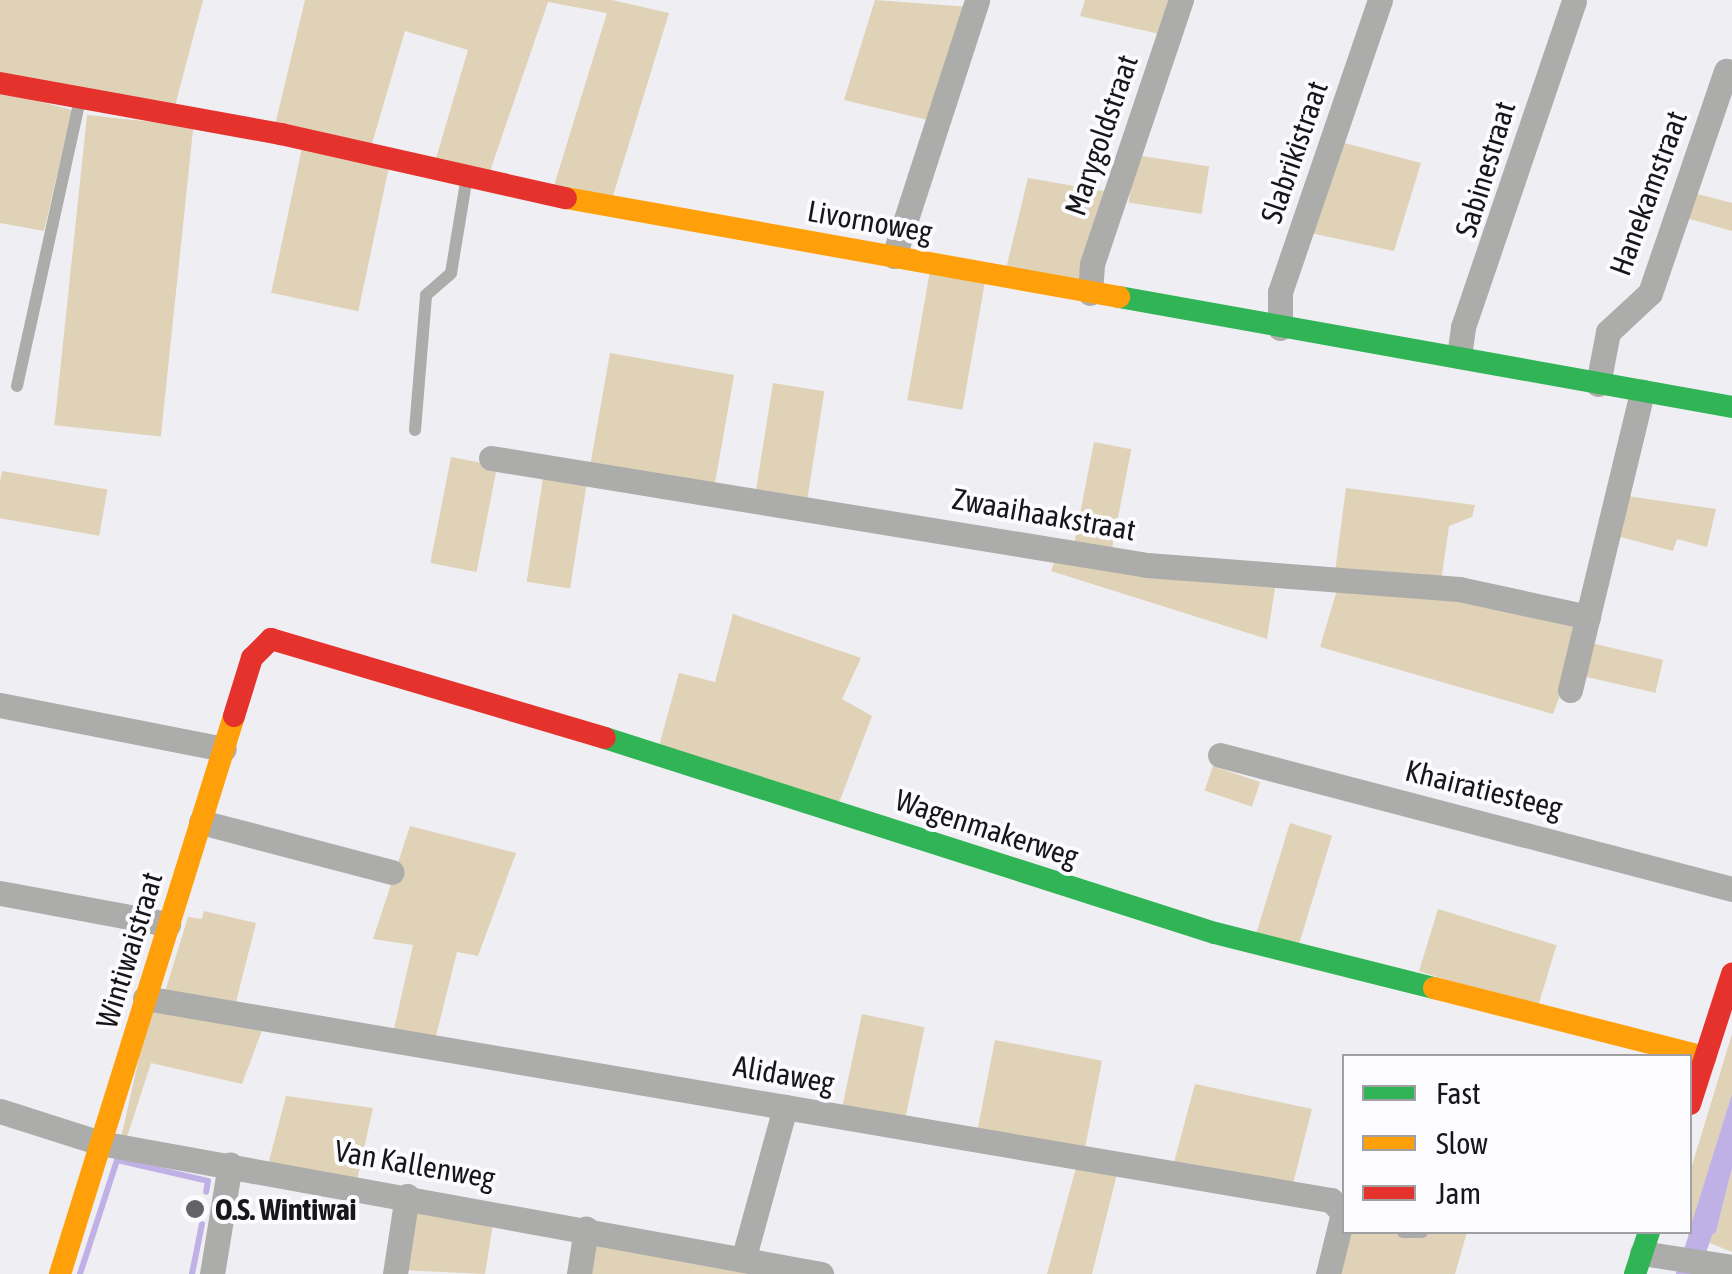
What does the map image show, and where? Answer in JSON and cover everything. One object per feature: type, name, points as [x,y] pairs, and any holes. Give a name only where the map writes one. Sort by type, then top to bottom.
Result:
[{"type":"street","points":[[894,256],[977,0]]},
{"type":"street","name":"Marygoldstraat","points":[[1090,293],[1092,264],[1181,0]]},
{"type":"street","name":"Slabrikistraat","points":[[1280,328],[1280,292],[1380,0]]},
{"type":"street","name":"Sabinestraat","points":[[1459,356],[1463,326],[1574,1]]},
{"type":"street","name":"Hanekamstraat","points":[[1598,384],[1608,332],[1650,293],[1726,70]]},
{"type":"street","name":"Livornoweg","points":[[0,83],[281,134],[467,180],[1732,408]]},
{"type":"street","points":[[1570,690],[1642,392]]},
{"type":"street","name":"Zwaaihaakstraat","points":[[491,458],[1147,565],[1460,589],[1588,617]]},
{"type":"street","name":"Wagenmakerweg","points":[[258,646],[271,639],[302,644],[1215,933],[1704,1057]]},
{"type":"street","name":"Wintiwaistraat","points":[[60,1274],[258,646]]},
{"type":"street","points":[[0,705],[224,749]]},
{"type":"street","name":"Khairatiesteeg","points":[[1220,755],[1732,889]]},
{"type":"street","points":[[200,822],[392,872]]},
{"type":"street","points":[[0,894],[168,924]]},
{"type":"street","points":[[1692,1097],[1732,974]]},
{"type":"street","name":"Alidaweg","points":[[145,998],[1332,1200],[1342,1216]]},
{"type":"street","points":[[756,1266],[785,1107]]},
{"type":"street","name":"Van Kallenweg","points":[[0,1111],[100,1144],[586,1228],[756,1266],[821,1274]]},
{"type":"street","points":[[212,1274],[230,1164]]},
{"type":"street","points":[[395,1274],[406,1196]]},
{"type":"street","name":"Alidaweg","points":[[1328,1274],[1342,1222]]},
{"type":"street","points":[[579,1274],[586,1228]]},
{"type":"street","points":[[1642,1253],[1721,1269]]},
{"type":"lane","points":[[17,386],[80,96]]},
{"type":"lane","points":[[415,430],[426,295],[452,273],[467,180]]},
{"type":"shaded area","points":[[0,0],[203,0],[175,106],[0,75]]},
{"type":"shaded area","points":[[305,0],[612,0],[669,13],[612,199],[553,189],[607,13],[548,2],[488,177],[434,165],[468,50],[405,31],[371,147],[275,125]]},
{"type":"shaded area","points":[[875,0],[970,7],[932,121],[844,100]]},
{"type":"shaded area","points":[[1085,0],[1176,0],[1164,35],[1080,16]]},
{"type":"shaded area","points":[[0,91],[72,110],[44,231],[0,223]]},
{"type":"shaded area","points":[[87,115],[193,126],[161,436],[54,425]]},
{"type":"shaded area","points":[[1337,141],[1421,163],[1394,251],[1306,232]]},
{"type":"shaded area","points":[[302,148],[389,167],[358,311],[271,293]]},
{"type":"shaded area","points":[[1136,155],[1209,167],[1202,214],[1128,202]]},
{"type":"shaded area","points":[[1028,178],[1109,192],[1082,282],[1006,269]]},
{"type":"shaded area","points":[[1694,193],[1732,203],[1732,231],[1686,218]]},
{"type":"shaded area","points":[[930,271],[985,281],[962,410],[907,400]]},
{"type":"shaded area","points":[[610,353],[734,375],[714,488],[590,466]]},
{"type":"shaded area","points":[[773,383],[824,391],[807,498],[756,490]]},
{"type":"shaded area","points":[[1094,442],[1131,449],[1111,553],[1074,546]]},
{"type":"shaded area","points":[[451,457],[497,466],[477,572],[430,563]]},
{"type":"shaded area","points":[[2,471],[107,490],[99,536],[0,518]]},
{"type":"shaded area","points":[[544,472],[587,479],[570,589],[527,582]]},
{"type":"shaded area","points":[[1346,488],[1475,505],[1472,517],[1449,526],[1441,581],[1335,572]]},
{"type":"shaded area","points":[[1627,496],[1716,509],[1707,547],[1677,539],[1673,551],[1617,536]]},
{"type":"shaded area","points":[[1057,555],[1276,582],[1267,639],[1051,571]]},
{"type":"shaded area","points":[[1339,583],[1576,619],[1570,668],[1553,714],[1320,647]]},
{"type":"shaded area","points":[[733,614],[861,658],[842,699],[872,716],[837,808],[658,750],[679,673],[715,682]]},
{"type":"shaded area","points":[[1591,643],[1663,660],[1655,693],[1583,676]]},
{"type":"shaded area","points":[[1213,766],[1260,782],[1252,807],[1205,791]]},
{"type":"shaded area","points":[[1290,823],[1332,836],[1298,949],[1256,936]]},
{"type":"shaded area","points":[[410,826],[516,853],[478,956],[457,952],[435,1040],[393,1033],[413,945],[373,939]]},
{"type":"shaded area","points":[[1438,909],[1557,945],[1538,1007],[1419,971]]},
{"type":"shaded area","points":[[204,911],[256,923],[235,1006],[164,995],[188,917],[202,919]]},
{"type":"shaded area","points":[[150,1009],[264,1025],[242,1084],[151,1063],[126,1140],[121,1138]]},
{"type":"shaded area","points":[[862,1014],[925,1027],[905,1120],[842,1107]]},
{"type":"shaded area","points":[[1732,1034],[1732,1094],[1692,1224],[1692,1165]]},
{"type":"shaded area","points":[[995,1040],[1102,1061],[1084,1154],[977,1133]]},
{"type":"shaded area","points":[[1195,1084],[1312,1109],[1293,1184],[1173,1166]]},
{"type":"shaded area","points":[[1732,1094],[1732,1168],[1716,1232],[1705,1241],[1688,1235],[1692,1234],[1692,1222]]},
{"type":"shaded area","points":[[286,1096],[373,1108],[357,1180],[268,1165]]},
{"type":"shaded area","points":[[1077,1164],[1118,1170],[1092,1274],[1047,1274]]},
{"type":"shaded area","points":[[1732,1168],[1732,1252],[1705,1241],[1716,1232]]},
{"type":"shaded area","points":[[412,1211],[494,1218],[485,1274],[400,1270]]},
{"type":"shaded area","points":[[1345,1234],[1466,1234],[1455,1274],[1334,1274]]},
{"type":"shaded area","points":[[591,1244],[752,1274],[584,1274]]},
{"type":"waterway","points":[[80,1274],[117,1160],[208,1181],[206,1192]]},
{"type":"waterway","points":[[1687,1274],[1708,1213]]},
{"type":"waterway","points":[[192,1274],[202,1224]]},
{"type":"traffic: fast","points":[[1119,297],[1732,407]]},
{"type":"traffic: fast","points":[[605,738],[1215,933],[1434,988]]},
{"type":"traffic: fast","points":[[1635,1274],[1648,1234]]},
{"type":"traffic: slow","points":[[566,198],[1119,297]]},
{"type":"traffic: slow","points":[[60,1274],[234,716]]},
{"type":"traffic: slow","points":[[1434,988],[1705,1057]]},
{"type":"traffic: jam","points":[[0,83],[281,134],[566,198]]},
{"type":"traffic: jam","points":[[234,716],[252,658],[271,639],[605,738]]},
{"type":"traffic: jam","points":[[1692,1098],[1732,974]]},
{"type":"place","name":"O.S. Wintiwai","points":[[195,1209]]}]
